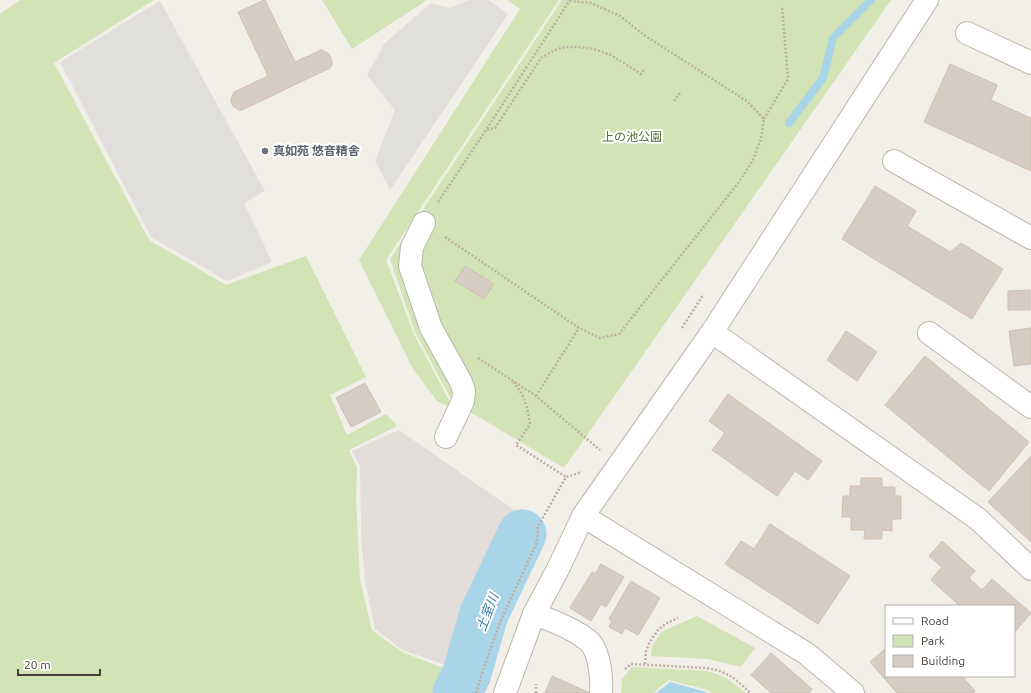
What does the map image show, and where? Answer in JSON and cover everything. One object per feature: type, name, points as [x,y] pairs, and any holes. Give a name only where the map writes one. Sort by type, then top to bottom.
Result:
[{"type":"street","points":[[505,693],[534,614],[558,569],[583,516],[712,332],[927,0]]},
{"type":"street","points":[[967,33],[1031,63]]},
{"type":"street","points":[[894,160],[1031,238]]},
{"type":"street","points":[[424,223],[412,247],[410,266],[431,328],[464,391],[463,401],[446,436]]},
{"type":"street","points":[[712,332],[978,519],[1031,569]]},
{"type":"street","points":[[929,333],[1031,407]]},
{"type":"street","points":[[583,516],[807,654],[853,693]]},
{"type":"street","points":[[534,614],[573,630],[590,641],[598,662],[601,677],[601,693]]},
{"type":"path","points":[[764,119],[748,102],[644,35],[620,16],[591,4],[570,0],[424,223],[579,328],[600,338],[619,334],[739,182],[753,160],[761,139],[764,119],[788,79],[782,6]]},
{"type":"path","points":[[486,130],[495,128],[541,58],[555,50],[565,47],[594,49],[611,55],[641,74],[644,70]]},
{"type":"path","points":[[674,102],[680,93]]},
{"type":"path","points":[[680,331],[706,291]]},
{"type":"path","points":[[536,396],[579,328]]},
{"type":"path","points":[[477,357],[536,396],[600,450],[596,455]]},
{"type":"path","points":[[510,378],[520,390],[527,407],[530,424],[516,445],[566,477]]},
{"type":"path","points":[[538,526],[566,477],[583,471]]},
{"type":"path","points":[[645,664],[646,651],[649,643],[658,630],[665,624],[678,618]]},
{"type":"path","points":[[622,673],[631,664],[707,668],[719,670],[729,674],[750,693]]},
{"type":"shaded area","points":[[470,0],[488,0],[508,14],[390,190],[375,161],[395,110],[367,75],[385,43],[431,3],[449,8]]},
{"type":"shaded area","points":[[160,1],[265,191],[244,203],[272,262],[227,281],[151,237],[60,62]]},
{"type":"shaded area","points":[[399,430],[517,512],[468,609],[449,666],[402,650],[375,629],[365,580],[361,536],[360,465],[352,451]]},
{"type":"green space","points":[[20,0],[154,0],[54,63],[149,240],[226,285],[306,256],[366,377],[330,395],[347,435],[386,414],[397,426],[349,450],[357,468],[356,498],[360,580],[372,630],[402,652],[449,670],[439,693],[0,693],[0,14]]},
{"type":"green space","points":[[322,0],[427,0],[352,49]]},
{"type":"green space","points":[[507,0],[559,0],[386,260],[414,334],[450,402],[448,406],[437,401],[413,369],[359,260],[520,9]]},
{"type":"green space","name":"上の池公園","points":[[562,0],[891,0],[564,468],[452,401],[415,332],[390,259]]},
{"type":"green space","points":[[697,616],[755,648],[741,667],[708,659],[651,656],[652,647],[661,632]]},
{"type":"green space","points":[[632,667],[707,671],[728,679],[745,693],[713,693],[704,689],[669,680],[653,693],[621,693],[622,679]]},
{"type":"water","points":[[670,682],[703,691],[708,693],[656,693]]},
{"type":"building","points":[[264,0],[295,62],[321,50],[330,55],[332,65],[330,68],[242,110],[239,110],[233,106],[231,102],[234,92],[268,76],[238,12]]},
{"type":"building","points":[[950,64],[997,85],[991,100],[1031,118],[1031,171],[924,122]]},
{"type":"building","points":[[875,186],[916,211],[907,226],[950,252],[961,243],[1003,269],[972,319],[842,239]]},
{"type":"building","points":[[465,266],[494,284],[484,299],[455,281]]},
{"type":"building","points":[[1030,290],[1030,310],[1008,310],[1008,291]]},
{"type":"building","points":[[1031,328],[1031,364],[1014,366],[1009,331]]},
{"type":"building","points":[[846,331],[877,352],[857,381],[827,360]]},
{"type":"building","points":[[925,356],[1029,442],[989,491],[885,405]]},
{"type":"building","points":[[365,383],[381,412],[351,427],[336,398]]},
{"type":"building","points":[[728,394],[822,461],[808,480],[795,471],[777,496],[712,450],[725,433],[709,421]]},
{"type":"building","points":[[1031,456],[1031,542],[988,502]]},
{"type":"building","points":[[861,478],[882,478],[882,487],[895,487],[895,496],[901,496],[901,519],[892,519],[892,531],[882,530],[882,539],[864,539],[865,530],[851,530],[851,517],[842,517],[843,496],[850,496],[850,486],[861,486]]},
{"type":"building","points":[[770,524],[850,576],[818,624],[725,564],[741,541],[754,549]]},
{"type":"building","points":[[942,541],[975,571],[969,578],[982,590],[992,579],[1031,613],[1015,632],[1015,605],[959,605],[931,580],[942,567],[929,556]]},
{"type":"building","points":[[601,564],[624,577],[606,607],[601,604],[591,621],[570,608],[592,572],[595,574]]},
{"type":"building","points":[[631,581],[660,598],[638,635],[625,628],[622,634],[609,627],[612,621],[609,619]]},
{"type":"building","points":[[885,649],[885,677],[963,677],[975,691],[973,693],[897,693],[870,662]]},
{"type":"building","points":[[771,653],[812,689],[809,693],[771,693],[751,675]]},
{"type":"building","points":[[552,676],[590,693],[545,693]]},
{"type":"waterway","points":[[789,123],[823,78],[833,38],[871,0]]},
{"type":"waterway","name":"土室川","points":[[457,693],[467,673],[484,614],[522,534]]},
{"type":"place","name":"真如苑 悠音精舎","points":[[265,151]]}]
